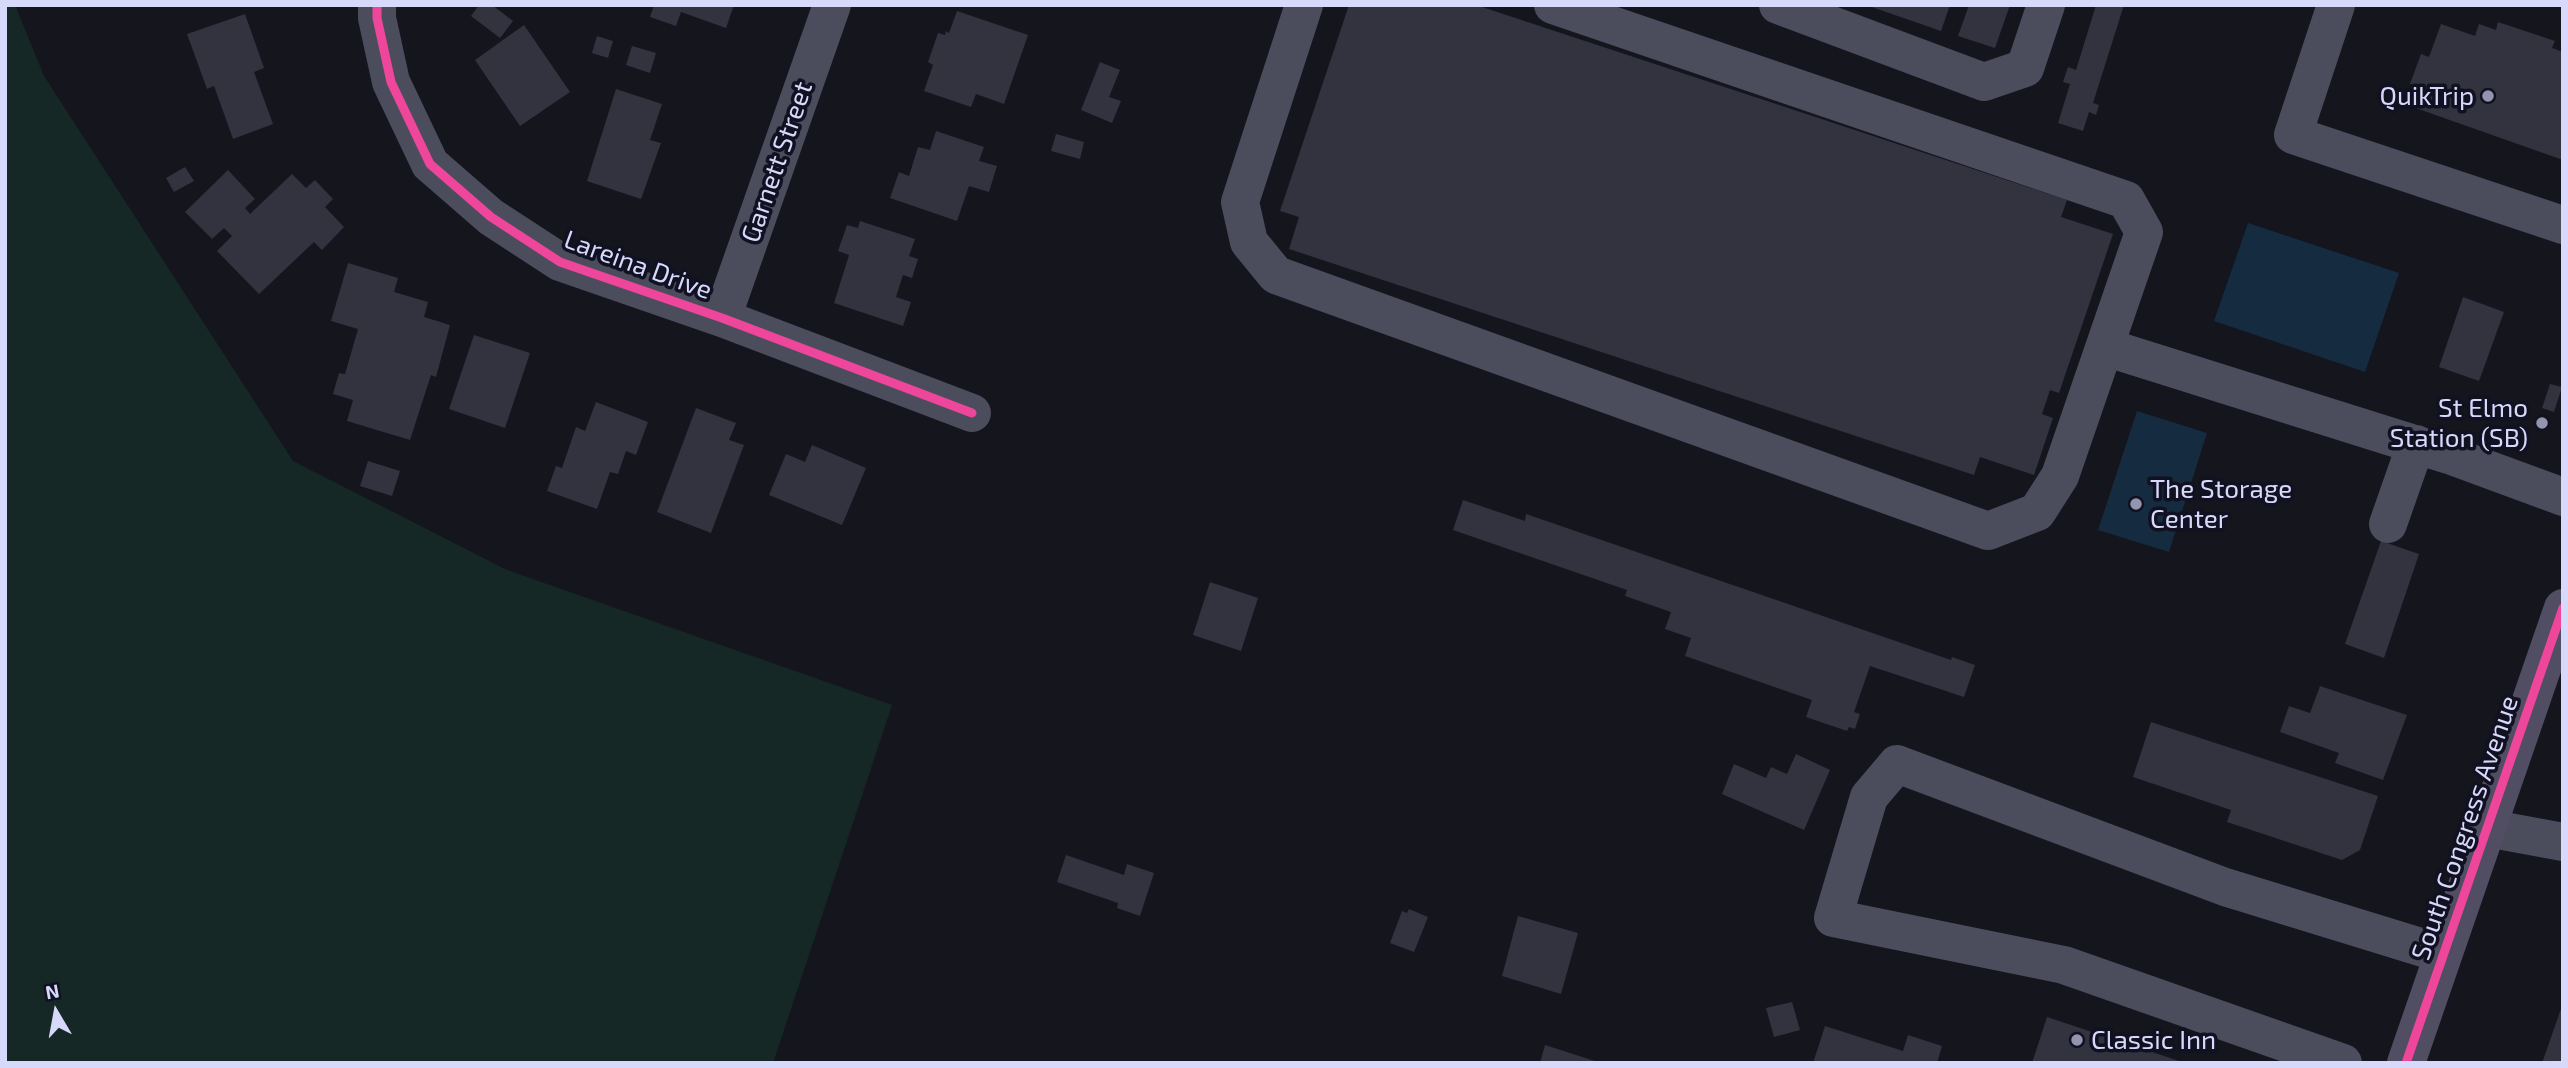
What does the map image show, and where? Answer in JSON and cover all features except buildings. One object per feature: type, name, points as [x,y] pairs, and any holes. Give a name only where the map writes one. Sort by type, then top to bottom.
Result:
[{"type":"main road","name":"South Congress Avenue","points":[[2406,1063],[2487,828],[2552,675],[2563,608]]},
{"type":"street","name":"Lareina Drive","points":[[377,5],[377,18],[391,82],[430,164],[491,217],[560,262],[722,318],[972,413]]},
{"type":"street","name":"Garnett Street","points":[[722,318],[832,5]]},
{"type":"street","points":[[1304,5],[1240,202],[1249,242],[1276,275],[1988,531],[2037,512],[2060,476],[2144,232],[2126,200],[1553,5]]},
{"type":"street","points":[[1778,5],[1984,82],[2025,68],[2046,5]]},
{"type":"street","points":[[2336,5],[2293,135],[2563,225]]},
{"type":"street","points":[[2105,347],[2416,444],[2563,497]]},
{"type":"street","points":[[2388,524],[2416,444]]},
{"type":"street","points":[[2343,1063],[2064,965],[1833,918],[1869,797],[1897,764],[2225,887],[2443,954]]},
{"type":"street","points":[[2487,828],[2563,842]]},
{"type":"green space","points":[[5,5],[15,5],[44,76],[293,461],[507,570],[892,705],[773,1063],[5,1063]]},
{"type":"water","points":[[2248,223],[2399,273],[2365,372],[2214,321]]},
{"type":"water","points":[[2137,411],[2207,433],[2169,552],[2098,530]]},
{"type":"cycle path","points":[[377,5],[377,18],[391,82],[430,164],[491,217],[560,262],[722,318],[972,413]]},
{"type":"cycle path","points":[[2406,1063],[2563,608]]},
{"type":"place","name":"QuikTrip","points":[[2488,96]]},
{"type":"place","name":"St Elmo Station (SB)","points":[[2542,423]]},
{"type":"place","name":"The Storage Center","points":[[2136,504]]},
{"type":"place","name":"Classic Inn","points":[[2077,1040]]}]
